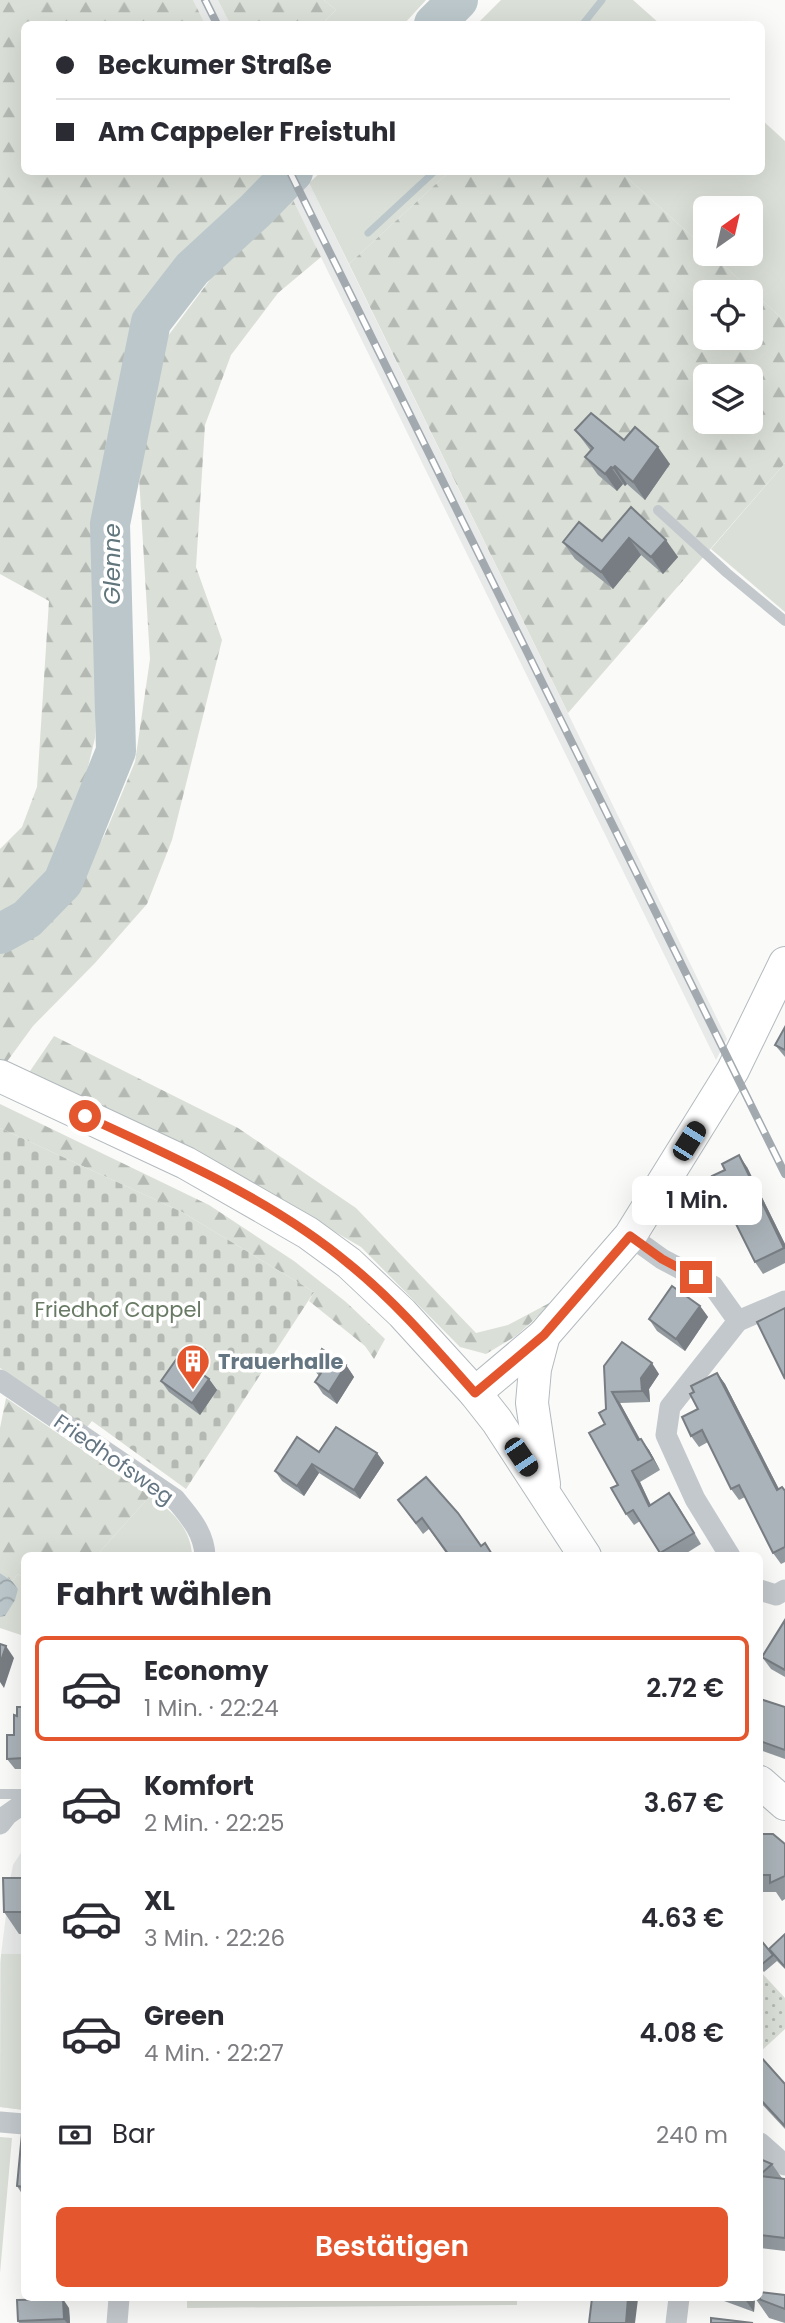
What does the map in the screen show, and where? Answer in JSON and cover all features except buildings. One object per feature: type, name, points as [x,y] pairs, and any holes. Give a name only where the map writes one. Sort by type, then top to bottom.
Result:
[{"type":"main road","points":[[475,1393],[544,1335],[630,1236],[733,1070],[785,963]]},
{"type":"main road","points":[[0,1076],[186,1163],[308,1233],[349,1263],[402,1313],[475,1393],[497,1421],[582,1552]]},
{"type":"main road","points":[[544,1335],[535,1369],[532,1403],[545,1492]]},
{"type":"street","points":[[630,1236],[662,1259],[713,1286],[738,1321]]},
{"type":"street","points":[[728,1552],[695,1499],[666,1435],[670,1407],[738,1321],[785,1301]]},
{"type":"street","name":"Friedhofsweg","points":[[0,1380],[175,1499],[195,1524],[205,1552]]},
{"type":"street","points":[[763,1591],[776,1595],[785,1590]]},
{"type":"street","points":[[0,1824],[21,1805]]},
{"type":"street","points":[[0,2122],[21,2124]]},
{"type":"street","points":[[763,2146],[785,2165]]},
{"type":"street","points":[[117,2323],[119,2301]]},
{"type":"street","points":[[676,2323],[679,2301]]},
{"type":"lane","points":[[658,510],[785,621]]},
{"type":"lane","points":[[0,1794],[21,1794]]},
{"type":"shaded area","points":[[193,0],[218,0],[228,21],[204,21]]},
{"type":"shaded area","points":[[280,175],[305,175],[309,183],[727,1039],[716,1060]]},
{"type":"shaded area","points":[[21,1853],[21,2110],[0,2107],[0,1963],[13,1865]]},
{"type":"green space","points":[[0,0],[193,0],[204,21],[21,21],[21,175],[272,175],[175,263],[136,321],[106,444],[96,532],[95,738],[75,821],[48,875],[15,904],[0,912],[0,849],[22,827],[37,787],[49,601],[0,574]]},
{"type":"green space","points":[[218,0],[324,0],[336,10],[325,21],[228,21]]},
{"type":"green space","points":[[324,0],[426,0],[407,21],[325,21],[336,10]]},
{"type":"green space","points":[[501,0],[633,0],[657,21],[480,21]]},
{"type":"green space","points":[[765,123],[785,141],[785,321],[763,301],[763,280],[740,280],[724,266],[763,266],[763,196],[693,196],[693,237],[624,175],[765,175]]},
{"type":"green space","points":[[318,175],[446,175],[349,264],[309,183]]},
{"type":"green space","points":[[446,175],[624,175],[693,237],[693,266],[724,266],[740,280],[693,280],[693,350],[763,350],[763,301],[785,321],[785,463],[568,713],[349,264]]},
{"type":"green space","points":[[292,198],[321,257],[278,293],[231,355],[205,425],[196,567],[222,640],[172,840],[147,904],[95,963],[33,1026],[3,1067],[0,1065],[0,954],[35,930],[73,892],[105,834],[135,762],[150,659],[137,444],[162,344],[221,265]]},
{"type":"green space","points":[[785,463],[785,612],[711,549]]},
{"type":"green space","points":[[54,1036],[238,1128],[356,1208],[476,1333],[508,1325],[557,1299],[516,1336],[486,1354],[460,1347],[361,1247],[214,1161],[26,1077]]},
{"type":"green space","points":[[0,1104],[209,1205],[294,1261],[346,1302],[385,1339],[374,1359],[365,1346],[309,1301],[314,1292],[182,1212],[0,1128]]},
{"type":"green space","name":"Friedhof Cappel","points":[[0,1128],[182,1212],[314,1292],[186,1489],[92,1421],[87,1427],[0,1368]]},
{"type":"green space","points":[[6,1398],[150,1496],[100,1552],[21,1552],[21,1576],[18,1574],[12,1581],[0,1573],[0,1428]]},
{"type":"green space","points":[[150,1496],[179,1521],[188,1537],[192,1552],[100,1552]]},
{"type":"green space","points":[[18,1574],[21,1576],[21,1635],[0,1628],[0,1617],[5,1616],[18,1589],[12,1581]]},
{"type":"green space","points":[[1,1954],[21,1954],[21,2110],[0,2107]]},
{"type":"green space","points":[[763,1974],[785,1998],[785,2029],[763,2049]]},
{"type":"green space","points":[[0,2137],[12,2138],[0,2273]]},
{"type":"green space","points":[[187,2301],[517,2301],[517,2305],[187,2308]]},
{"type":"water","points":[[0,1573],[18,1589],[5,1616],[0,1617]]},
{"type":"waterway","name":"Glenne","points":[[437,21],[458,0]]},
{"type":"waterway","points":[[585,21],[602,0]]},
{"type":"waterway","name":"Glenne","points":[[0,934],[27,919],[63,882],[116,751],[110,524],[151,322],[192,269],[290,175]]},
{"type":"waterway","points":[[368,233],[431,175]]},
{"type":"railway","points":[[205,0],[216,21]]},
{"type":"railway","points":[[291,175],[785,1174]]},
{"type":"place","name":"Trauerhalle","points":[[193,1391]]},
{"type":"route","points":[[85,1116],[186,1163],[308,1233],[349,1263],[402,1313],[475,1393],[544,1335],[630,1236],[662,1259],[696,1277]]}]
